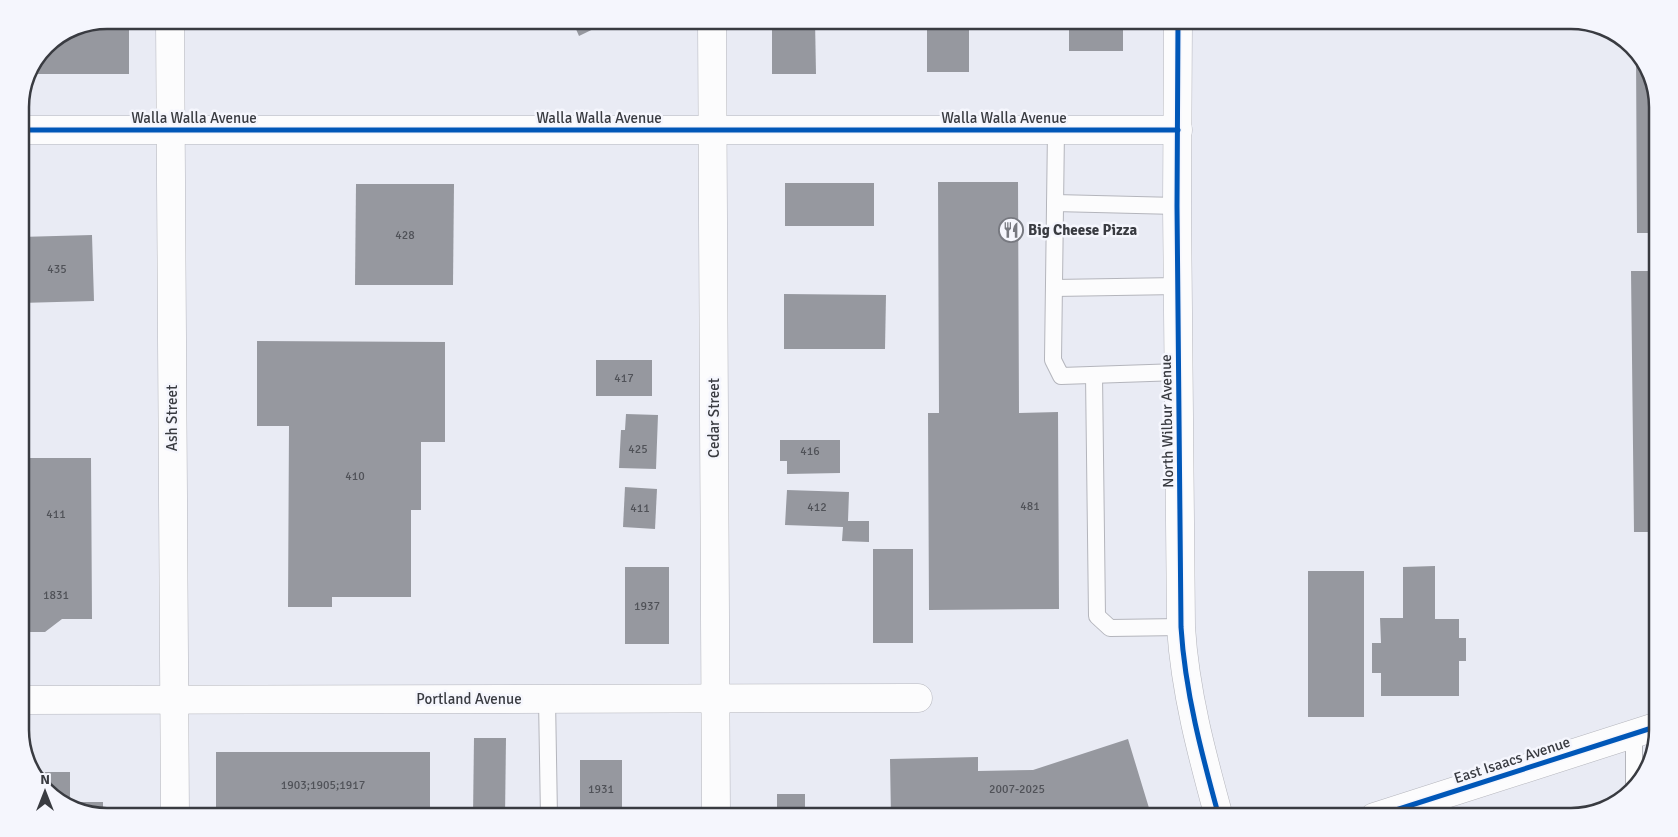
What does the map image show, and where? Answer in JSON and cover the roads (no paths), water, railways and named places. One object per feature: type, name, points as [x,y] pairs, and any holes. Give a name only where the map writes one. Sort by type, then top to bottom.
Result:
[{"type":"street","name":"Ash Street","points":[[170,29],[175,808]]},
{"type":"street","name":"Cedar Street","points":[[712,29],[716,808]]},
{"type":"street","name":"North Wilbur Avenue","points":[[1178,29],[1177,206],[1181,627],[1183,657],[1194,718],[1217,808]]},
{"type":"street","name":"Walla Walla Avenue","points":[[29,130],[1178,130]]},
{"type":"street","name":"Portland Avenue","points":[[29,700],[918,698]]},
{"type":"street","name":"East Isaacs Avenue","points":[[1402,808],[1646,730]]},
{"type":"lane","points":[[1056,130],[1053,360],[1061,376],[1179,372]]},
{"type":"lane","points":[[1055,203],[1177,206]]},
{"type":"lane","points":[[1054,288],[1178,286]]},
{"type":"lane","points":[[1094,374],[1097,616],[1110,628],[1181,627]]},
{"type":"lane","points":[[547,699],[549,808]]},
{"type":"lane","points":[[1637,772],[1646,730]]},
{"type":"place","name":"Big Cheese Pizza","points":[[1011,230]]}]
